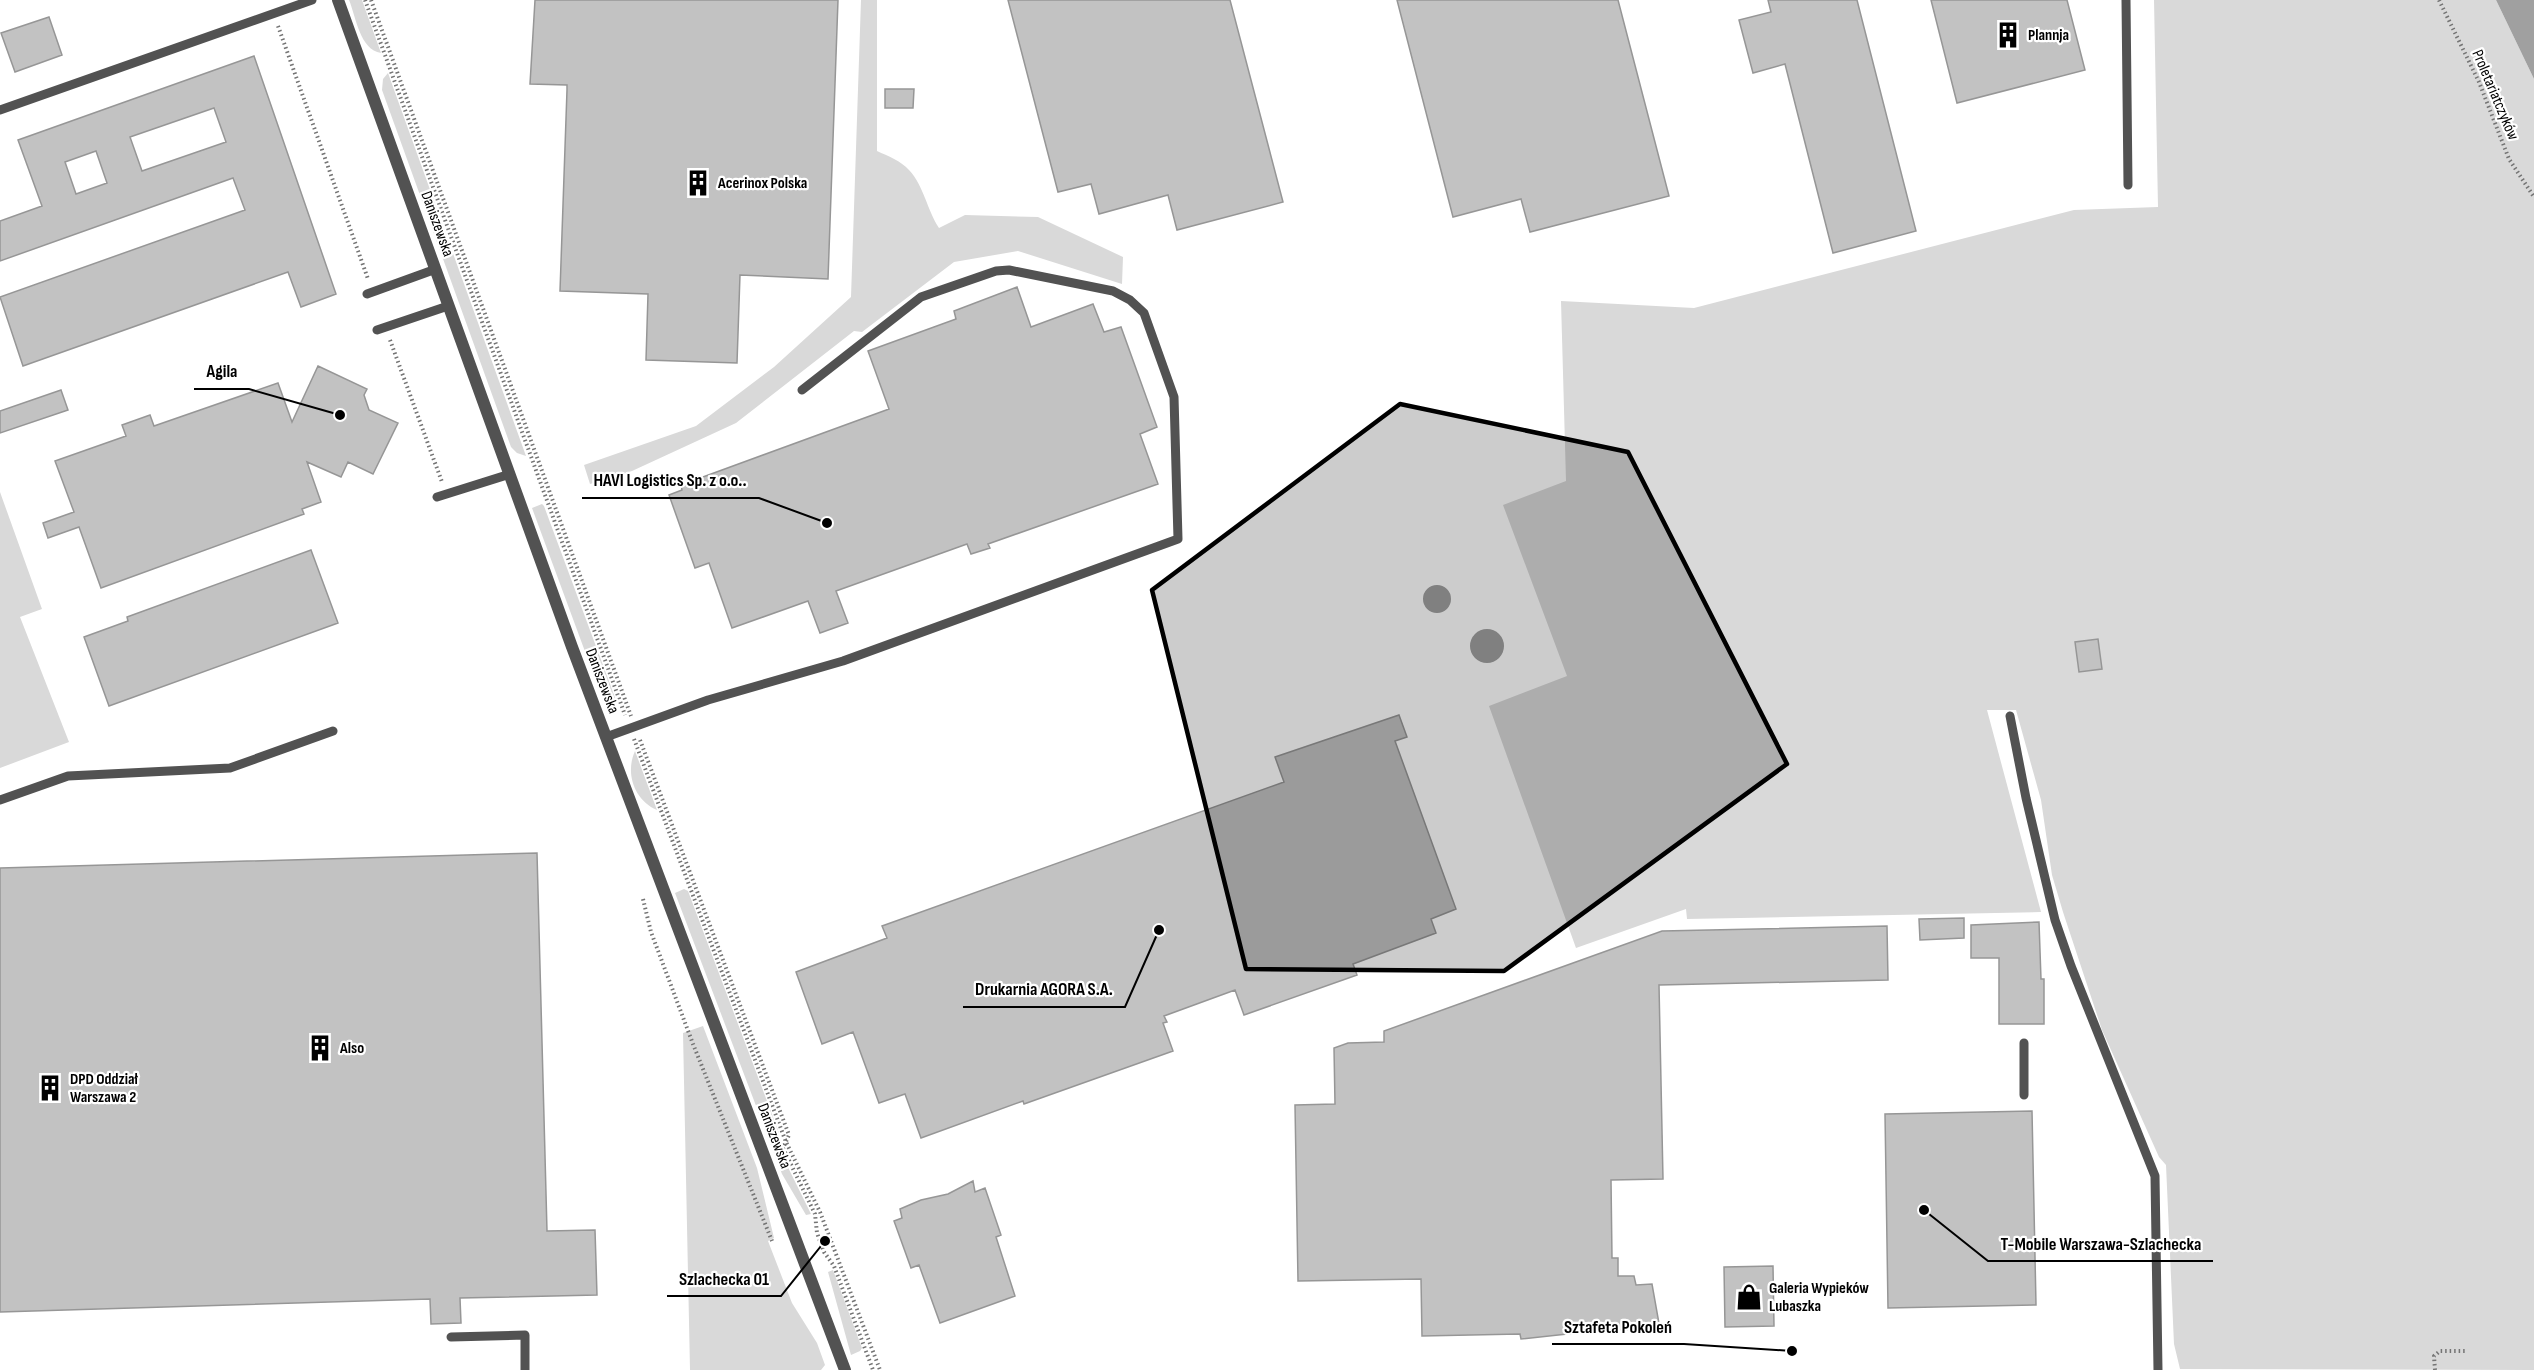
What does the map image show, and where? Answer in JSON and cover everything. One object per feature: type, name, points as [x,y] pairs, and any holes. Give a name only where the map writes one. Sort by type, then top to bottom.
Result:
[{"type":"street","name":"Daniszewska","points":[[338,0],[606,737],[845,1370]]},
{"type":"lane","points":[[0,110],[312,0]]},
{"type":"lane","points":[[2126,0],[2128,185]]},
{"type":"lane","points":[[370,293],[435,269]]},
{"type":"lane","points":[[606,737],[708,700],[843,661],[1178,539],[1174,397],[1144,313],[1130,300],[1113,291],[1009,270],[996,271],[921,297],[802,390]]},
{"type":"lane","points":[[381,328],[448,306]]},
{"type":"lane","points":[[441,495],[510,474]]},
{"type":"lane","points":[[2010,716],[2026,798],[2055,920],[2071,966],[2155,1176],[2158,1370]]},
{"type":"lane","points":[[0,800],[68,776],[230,768],[333,731]]},
{"type":"lane","points":[[2024,1043],[2024,1095]]},
{"type":"lane","points":[[451,1337],[525,1335],[525,1370]]},
{"type":"path","points":[[365,0],[786,1142],[820,1212],[880,1370]]},
{"type":"path","points":[[371,0],[632,728]]},
{"type":"path","name":"Proletariatczyków","points":[[2439,0],[2479,82],[2509,159],[2534,197]]},
{"type":"path","points":[[273,13],[370,293]]},
{"type":"path","points":[[381,328],[441,495]]},
{"type":"path","points":[[644,898],[651,932],[772,1241]]},
{"type":"path","points":[[786,1142],[783,1148],[814,1214],[824,1252],[834,1266],[873,1370]]},
{"type":"path","points":[[2435,1370],[2434,1356],[2440,1350],[2468,1351]]},
{"type":"highlighted area","points":[[1400,404],[1628,452],[1787,764],[1504,971],[1246,969],[1152,590]]},
{"type":"shaded area","points":[[349,0],[362,0],[381,53],[374,51],[363,39]]},
{"type":"shaded area","points":[[861,0],[877,0],[877,151],[898,161],[914,176],[939,228],[965,215],[1038,217],[1123,257],[1122,284],[1018,251],[954,262],[862,332],[854,331],[736,423],[632,471],[590,484],[584,465],[696,426],[774,367],[851,297]]},
{"type":"shaded area","points":[[2154,0],[2496,0],[2534,79],[2534,1370],[2180,1369],[2174,1344],[2166,1165],[2159,1157],[2102,1030],[2063,912],[2052,875],[2041,800],[2016,710],[1987,710],[2041,912],[1687,919],[1686,909],[1576,948],[1489,706],[1567,676],[1503,505],[1566,481],[1561,301],[1694,308],[2074,210],[2158,207]]},
{"type":"shaded area","points":[[2496,0],[2534,0],[2534,79]]},
{"type":"shaded area","points":[[388,73],[526,456],[517,453],[511,447],[382,90],[383,79]]},
{"type":"shaded area","points":[[0,492],[42,609],[20,617],[69,742],[0,768]]},
{"type":"shaded area","points":[[542,504],[617,703],[604,694],[597,684],[532,508]]},
{"type":"shaded area","points":[[1437,585],[1447,589],[1451,599],[1447,609],[1437,613],[1427,609],[1423,599],[1427,589]]},
{"type":"shaded area","points":[[1487,629],[1499,634],[1504,646],[1499,658],[1487,663],[1475,658],[1470,646],[1475,634]]},
{"type":"shaded area","points":[[635,751],[657,810],[642,800],[634,785],[631,768]]},
{"type":"shaded area","points":[[684,889],[688,891],[779,1133],[776,1143],[811,1214],[806,1215],[782,1174],[675,893]]},
{"type":"shaded area","points":[[703,1026],[757,1168],[774,1238],[768,1241],[792,1303],[817,1343],[825,1365],[821,1370],[690,1370],[683,1033]]},
{"type":"shaded area","points":[[833,1270],[862,1348],[851,1355],[828,1272]]},
{"type":"building","name":"Acerinox Polska","points":[[535,0],[838,0],[828,279],[740,275],[737,363],[646,360],[648,294],[560,291],[567,85],[530,84]]},
{"type":"building","points":[[1008,0],[1230,0],[1283,202],[1177,230],[1168,195],[1099,214],[1091,184],[1058,192]]},
{"type":"building","points":[[1397,0],[1618,0],[1669,196],[1530,232],[1521,199],[1453,217]]},
{"type":"building","points":[[1768,0],[1857,0],[1916,231],[1833,253],[1785,64],[1753,73],[1739,20],[1771,12]]},
{"type":"building","name":"Plannja","points":[[1931,0],[2067,0],[2085,70],[1957,103]]},
{"type":"building","points":[[49,17],[62,55],[15,72],[1,33]]},
{"type":"building","points":[[254,56],[336,294],[301,307],[288,272],[23,366],[0,297],[245,210],[233,178],[0,261],[0,221],[42,206],[18,140]],"holes":[[[214,108],[226,142],[142,171],[130,137]],[[96,151],[107,183],[76,194],[65,162]]]},
{"type":"building","points":[[885,89],[914,89],[913,108],[885,108]]},
{"type":"building","points":[[1017,287],[1031,327],[1093,304],[1104,332],[1121,327],[1157,427],[1140,434],[1158,484],[988,544],[990,548],[971,554],[967,544],[836,591],[848,623],[820,633],[808,601],[732,628],[709,563],[695,568],[669,495],[682,490],[681,485],[889,409],[868,351],[956,319],[954,311]]},
{"type":"building","points":[[318,366],[367,389],[364,395],[369,410],[398,423],[373,474],[348,462],[341,477],[307,462],[321,502],[302,509],[304,514],[101,588],[79,527],[48,538],[43,523],[74,512],[55,461],[126,436],[122,425],[150,415],[154,426],[278,383],[292,422]]},
{"type":"building","points":[[61,390],[68,410],[0,433],[0,411]]},
{"type":"building","points":[[311,550],[338,623],[109,706],[84,637],[128,621],[127,617]]},
{"type":"building","points":[[2098,639],[2102,669],[2079,672],[2075,642]]},
{"type":"building","points":[[1399,715],[1407,737],[1395,741],[1456,909],[1431,919],[1436,933],[1353,964],[1357,975],[1244,1015],[1235,990],[1164,1016],[1167,1022],[1163,1023],[1173,1051],[921,1138],[905,1094],[879,1103],[853,1032],[822,1044],[796,972],[887,938],[882,926],[1284,782],[1275,757]]},
{"type":"building","name":"Also","points":[[537,853],[547,1231],[595,1230],[597,1295],[460,1298],[461,1323],[431,1324],[430,1299],[0,1312],[0,868]]},
{"type":"building","points":[[1964,918],[1964,938],[1920,940],[1919,919]]},
{"type":"building","points":[[2039,922],[2041,979],[2044,979],[2044,1024],[1999,1024],[1999,958],[1971,958],[1971,925]]},
{"type":"building","points":[[1887,926],[1888,980],[1659,985],[1663,1179],[1611,1180],[1612,1258],[1618,1258],[1618,1276],[1634,1276],[1636,1285],[1652,1284],[1660,1329],[1604,1330],[1521,1339],[1520,1334],[1422,1336],[1421,1279],[1298,1281],[1295,1105],[1335,1104],[1334,1048],[1348,1043],[1384,1042],[1384,1031],[1662,931]]},
{"type":"building","points":[[2032,1111],[2036,1305],[1888,1308],[1885,1114]]},
{"type":"building","points":[[973,1181],[975,1192],[985,1188],[1001,1235],[996,1237],[1015,1296],[940,1323],[919,1265],[911,1268],[894,1221],[902,1218],[900,1209],[921,1200],[948,1194]]},
{"type":"building","points":[[1773,1266],[1774,1326],[1725,1327],[1724,1267]]},
{"type":"place","name":"Plannja","points":[[2008,35]]},
{"type":"place","name":"Acerinox Polska","points":[[698,183]]},
{"type":"place","name":"Agila","points":[[340,415]]},
{"type":"place","name":"HAVI Logistics Sp. z o.o..","points":[[827,523]]},
{"type":"place","name":"Drukarnia AGORA S.A.","points":[[1159,930]]},
{"type":"place","name":"Also","points":[[320,1048]]},
{"type":"place","name":"DPD Oddział Warszawa 2","points":[[50,1088]]},
{"type":"place","name":"T-Mobile Warszawa-Szlachecka","points":[[1924,1210]]},
{"type":"place","name":"Szlachecka 01","points":[[825,1241]]},
{"type":"place","name":"Galeria Wypieków Lubaszka","points":[[1749,1297]]},
{"type":"place","name":"Sztafeta Pokoleń","points":[[1792,1351]]}]
